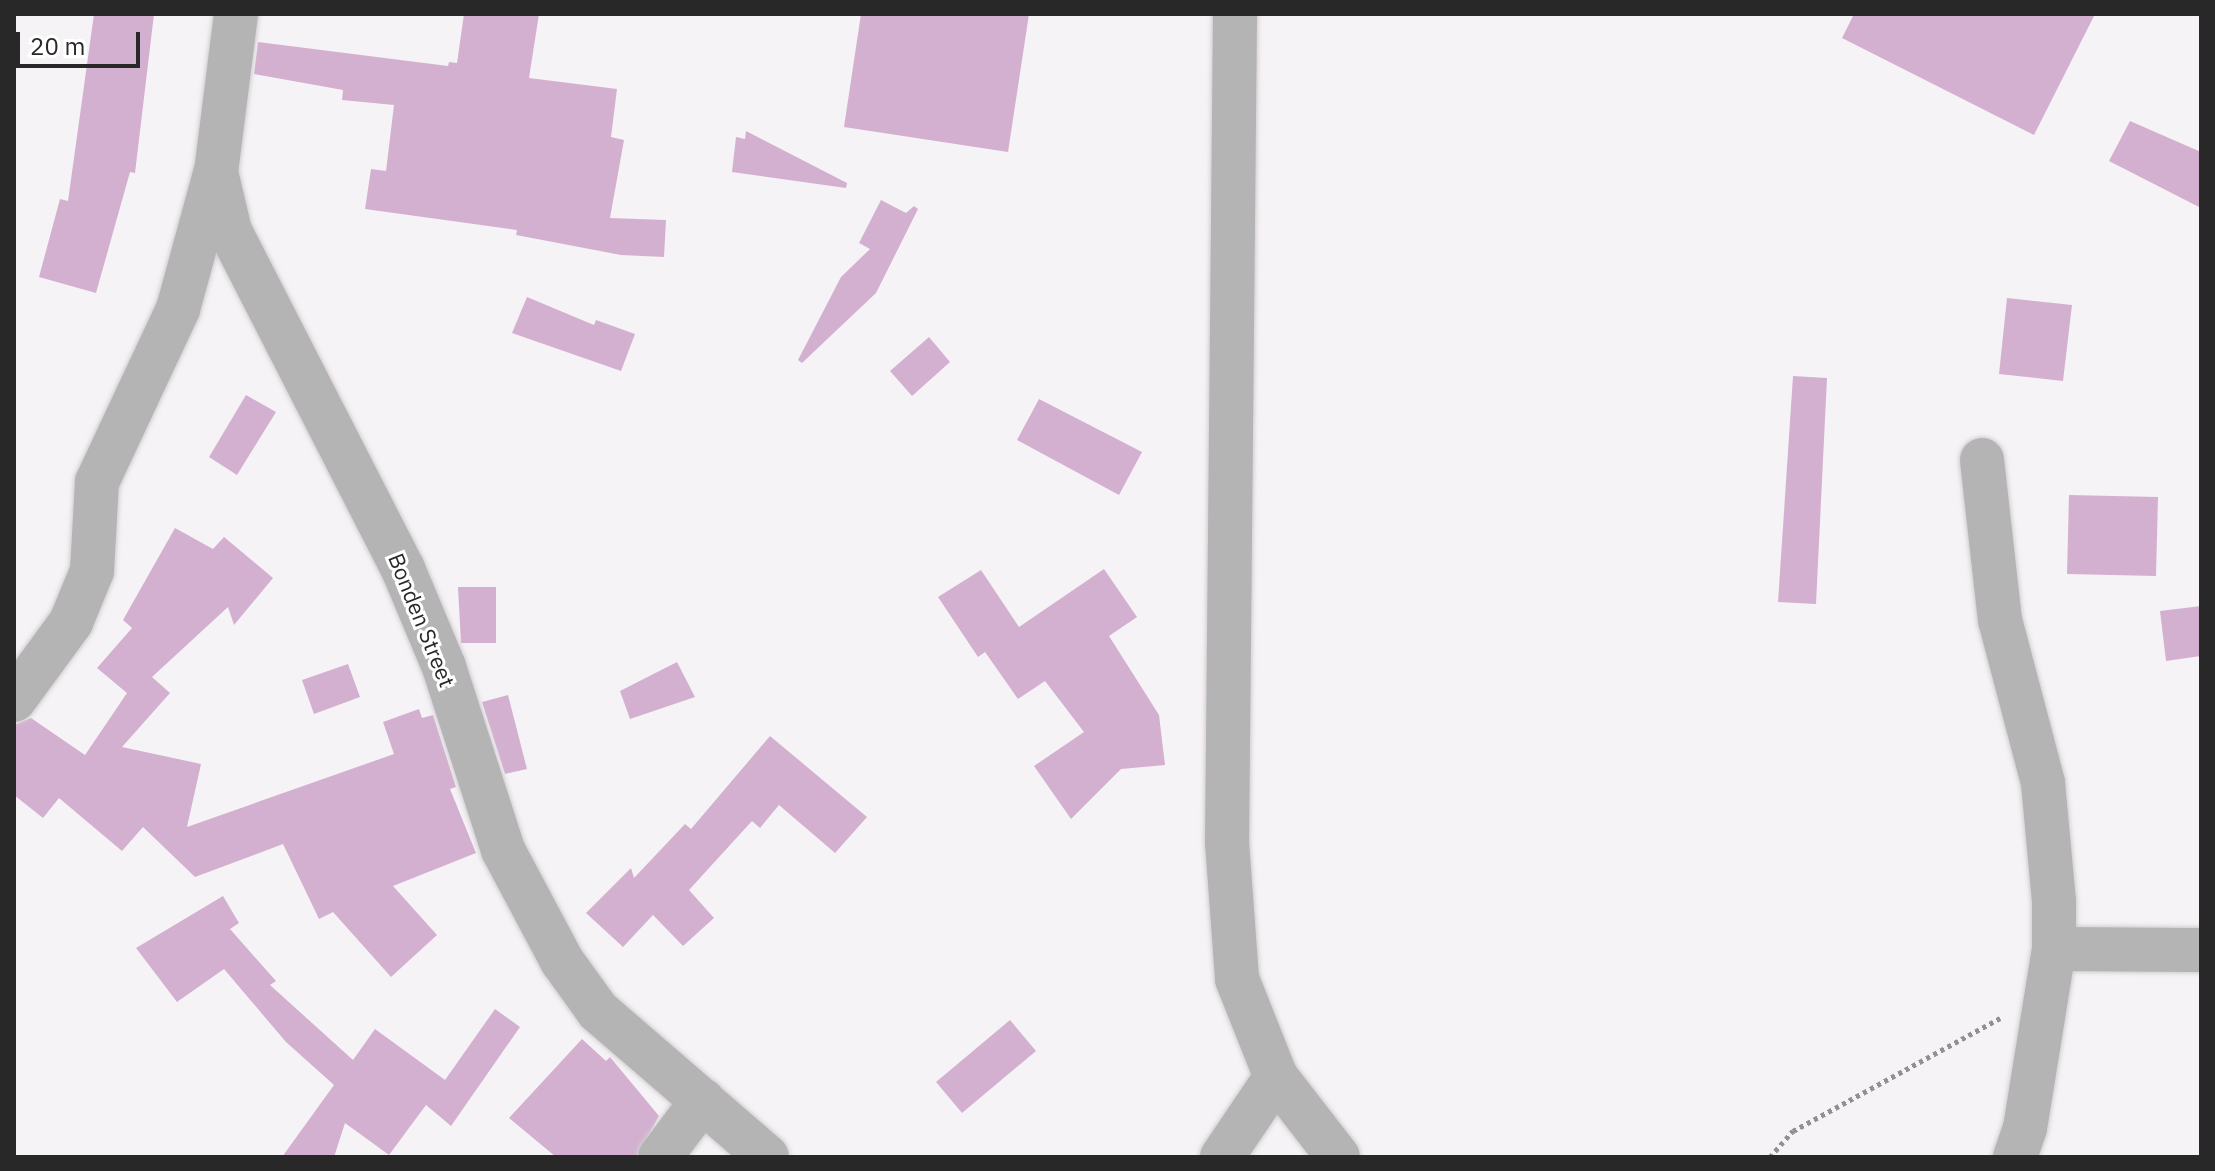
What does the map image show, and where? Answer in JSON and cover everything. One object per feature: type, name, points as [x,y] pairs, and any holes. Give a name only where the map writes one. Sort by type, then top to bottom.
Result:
[{"type":"street","name":"Bonden Street","points":[[236,14],[216,172],[230,231],[258,293],[337,431],[409,583],[444,667],[510,864],[562,961],[598,1011],[767,1157]]},
{"type":"street","points":[[1235,14],[1227,842],[1237,979],[1276,1077],[1338,1157]]},
{"type":"street","points":[[14,700],[71,622],[92,571],[97,482],[178,309],[216,172]]},
{"type":"street","points":[[1982,460],[2000,620],[2043,783],[2054,949],[2025,1128],[2015,1157]]},
{"type":"street","points":[[2054,949],[2201,950]]},
{"type":"street","points":[[1222,1157],[1276,1077]]},
{"type":"street","points":[[660,1157],[703,1100]]},
{"type":"path","points":[[1770,1157],[1793,1131],[2047,993]]},
{"type":"building","points":[[94,14],[154,14],[135,173],[130,172],[96,293],[39,277],[60,199],[68,201]]},
{"type":"building","points":[[464,14],[539,14],[529,78],[617,89],[611,137],[624,140],[610,218],[666,220],[664,257],[621,255],[516,235],[517,230],[365,209],[371,169],[386,171],[394,105],[342,100],[343,90],[254,74],[258,42],[448,66],[449,62],[457,63]]},
{"type":"building","points":[[861,14],[1029,14],[1008,152],[844,127]]},
{"type":"building","points":[[1854,14],[2095,14],[2034,135],[1842,38]]},
{"type":"building","points":[[2130,121],[2201,152],[2201,208],[2109,161]]},
{"type":"building","points":[[746,131],[847,183],[846,188],[732,172],[736,137],[745,139]]},
{"type":"building","points":[[881,200],[906,213],[914,206],[918,209],[876,293],[802,363],[798,360],[841,277],[870,249],[859,243]]},
{"type":"building","points":[[527,297],[594,325],[596,320],[635,334],[621,371],[512,333]]},
{"type":"building","points":[[2007,298],[2072,305],[2063,381],[1999,374]]},
{"type":"building","points":[[929,337],[950,362],[912,396],[890,371]]},
{"type":"building","points":[[1793,376],[1827,378],[1816,604],[1778,602]]},
{"type":"building","points":[[246,395],[276,412],[237,475],[209,457]]},
{"type":"building","points":[[1039,399],[1142,452],[1119,495],[1017,440]]},
{"type":"building","points":[[2069,495],[2158,497],[2156,576],[2067,574]]},
{"type":"building","points":[[175,528],[213,549],[224,537],[273,578],[234,625],[228,607],[152,677],[170,693],[122,747],[201,764],[187,827],[394,754],[383,722],[419,709],[422,718],[433,715],[456,787],[450,789],[476,853],[393,886],[437,935],[391,977],[333,912],[319,919],[283,844],[195,877],[143,827],[122,851],[59,798],[43,818],[14,795],[14,725],[31,718],[85,755],[127,693],[97,668],[132,628],[123,620]]},
{"type":"building","points":[[1104,569],[1137,617],[1109,636],[1159,715],[1165,765],[1121,769],[1071,819],[1034,766],[1084,732],[1045,681],[1018,699],[985,652],[978,657],[938,597],[981,570],[1019,627]]},
{"type":"building","points":[[458,587],[496,587],[496,643],[461,643]]},
{"type":"building","points":[[2201,606],[2201,656],[2166,661],[2160,611]]},
{"type":"building","points":[[677,662],[695,697],[630,719],[620,691]]},
{"type":"building","points":[[348,664],[360,697],[314,714],[302,680]]},
{"type":"building","points":[[508,695],[527,769],[505,774],[482,702]]},
{"type":"building","points":[[770,736],[867,817],[835,853],[779,805],[760,828],[752,821],[689,890],[714,918],[683,946],[653,915],[623,947],[586,913],[631,868],[634,878],[685,824],[691,829]]},
{"type":"building","points":[[223,896],[239,923],[230,929],[276,981],[270,985],[353,1060],[375,1029],[445,1080],[495,1009],[520,1027],[451,1126],[426,1105],[389,1155],[345,1123],[334,1157],[282,1157],[334,1085],[286,1042],[224,969],[177,1002],[136,948]]},
{"type":"building","points":[[1010,1020],[1036,1051],[962,1113],[936,1082]]},
{"type":"building","points":[[582,1039],[606,1061],[610,1057],[659,1116],[636,1157],[556,1157],[509,1118]]}]
